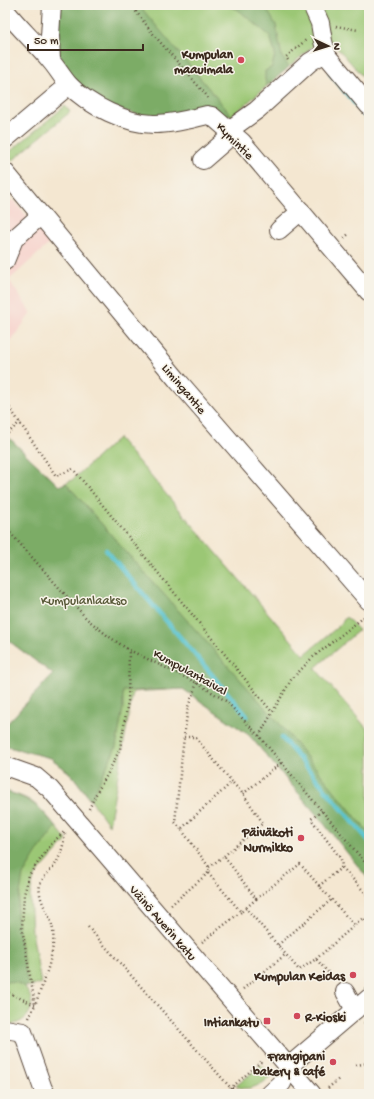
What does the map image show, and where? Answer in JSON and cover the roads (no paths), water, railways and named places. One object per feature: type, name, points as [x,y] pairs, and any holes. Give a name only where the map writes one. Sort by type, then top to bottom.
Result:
[{"type":"street","points":[[51,61],[50,36],[52,5]]},
{"type":"street","points":[[312,5],[320,23],[327,56],[369,106]]},
{"type":"street","name":"Kymintie","points":[[7,17],[51,61],[69,85],[89,102],[102,109],[122,117],[178,130],[207,115],[212,116],[242,142],[369,292]]},
{"type":"street","points":[[203,160],[231,132],[310,62],[320,56],[327,56]]},
{"type":"street","points":[[5,139],[69,85]]},
{"type":"street","name":"Limingantie","points":[[5,172],[179,382],[369,601]]},
{"type":"street","points":[[279,230],[300,211]]},
{"type":"street","points":[[6,261],[14,239],[41,215]]},
{"type":"street","name":"Väinö Auerin katu","points":[[5,766],[36,777],[50,789],[288,1066],[320,1091]]},
{"type":"street","points":[[345,992],[355,1010]]},
{"type":"street","points":[[270,1094],[282,1082],[288,1066],[369,998]]},
{"type":"street","points":[[5,1029],[23,1032],[46,1094]]},
{"type":"waterway","points":[[330,73],[369,121]]},
{"type":"waterway","points":[[106,550],[247,716]]},
{"type":"waterway","points":[[282,738],[369,841]]},
{"type":"place","name":"Kumpulan maauimala","points":[[241,60]]},
{"type":"place","name":"Päiväkoti Nurmikko","points":[[301,838]]},
{"type":"place","name":"Kumpulan Keidas","points":[[353,975]]},
{"type":"place","name":"R-Kioski","points":[[297,1016]]},
{"type":"place","name":"Intiankatu","points":[[267,1021]]},
{"type":"place","name":"Frangipani bakery & café","points":[[333,1062]]},
{"type":"park label","name":"Kumpulanlaakso","points":[[84,599]]}]
